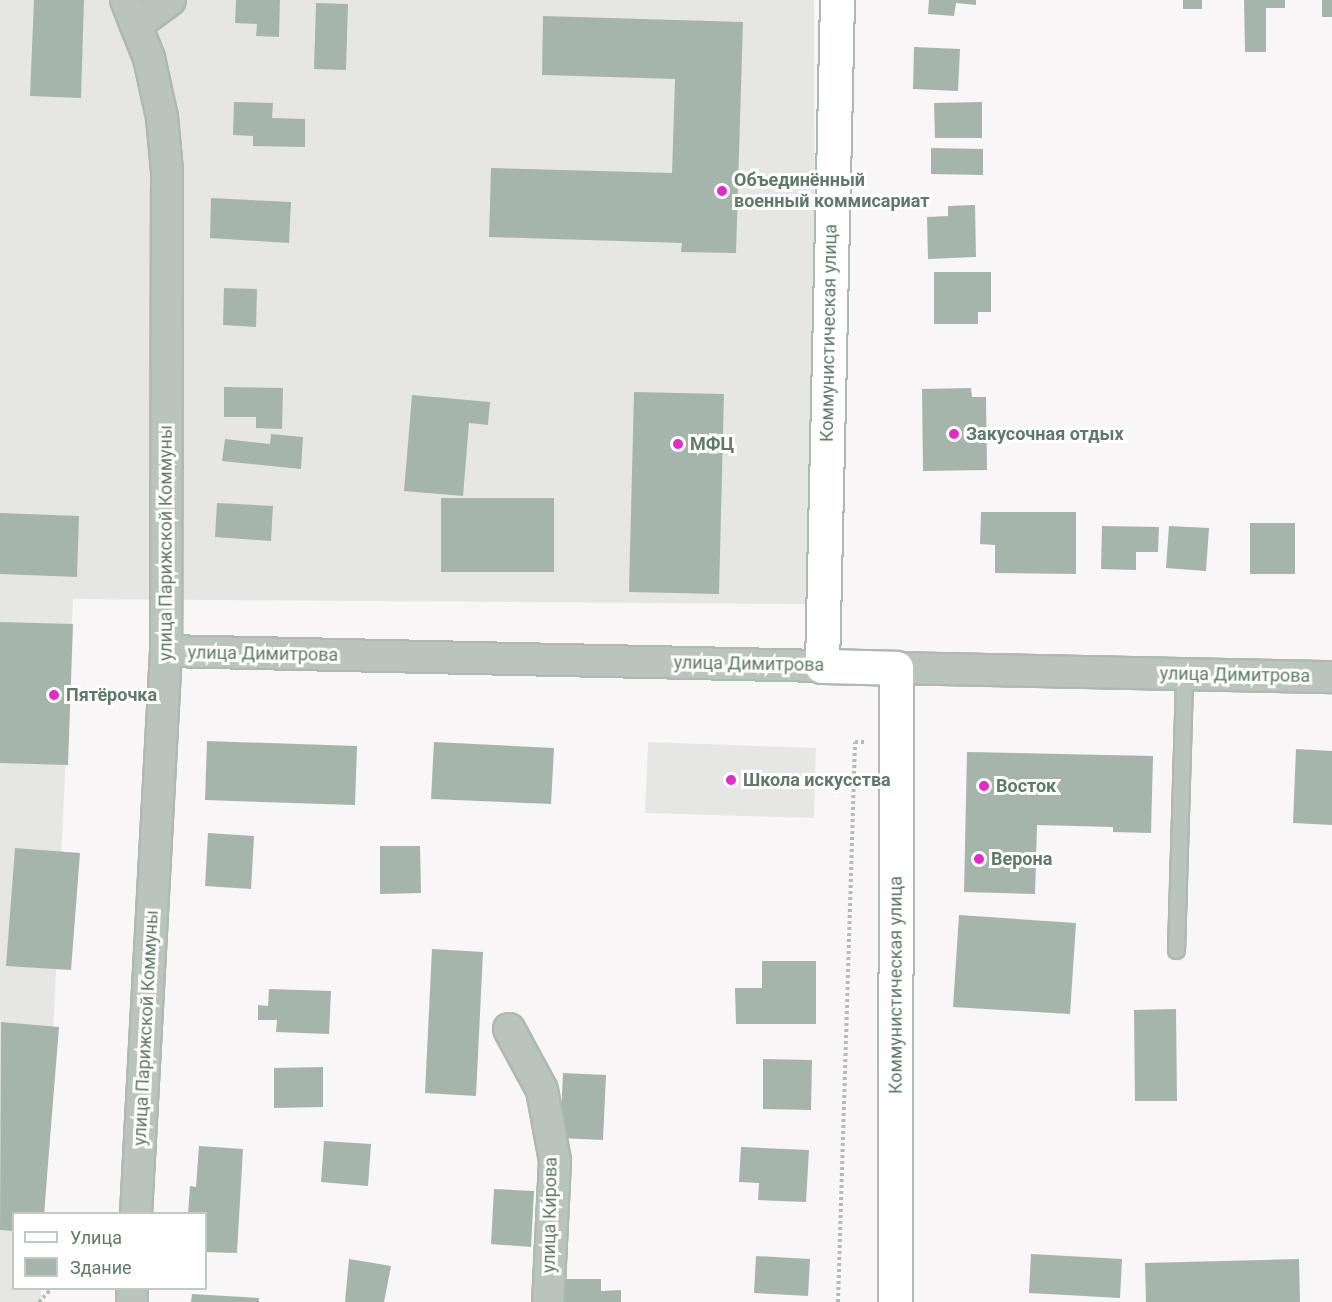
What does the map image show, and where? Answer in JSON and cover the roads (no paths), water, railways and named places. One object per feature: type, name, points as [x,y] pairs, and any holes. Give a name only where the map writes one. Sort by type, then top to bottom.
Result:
[{"type":"street","name":"улица Парижской Коммуны","points":[[136,1212],[166,651],[167,171],[160,107],[149,58],[131,13],[170,0]]},
{"type":"street","name":"Коммунистическая улица","points":[[822,666],[837,0]]},
{"type":"street","name":"улица Димитрова","points":[[166,651],[1332,677]]},
{"type":"street","name":"Коммунистическая улица","points":[[895,1302],[896,668]]},
{"type":"street","name":"улица Кирова","points":[[509,1029],[542,1090],[555,1161],[548,1302]]},
{"type":"lane","points":[[1176,950],[1184,674]]},
{"type":"place","name":"Объединённый военный коммисариат","points":[[722,191]]},
{"type":"place","name":"Закусочная отдых","points":[[954,434]]},
{"type":"place","name":"МФЦ","points":[[678,444]]},
{"type":"place","name":"Пятёрочка","points":[[54,695]]},
{"type":"place","name":"Школа искусства","points":[[731,780]]},
{"type":"place","name":"Восток","points":[[984,786]]},
{"type":"place","name":"Верона","points":[[979,859]]}]
